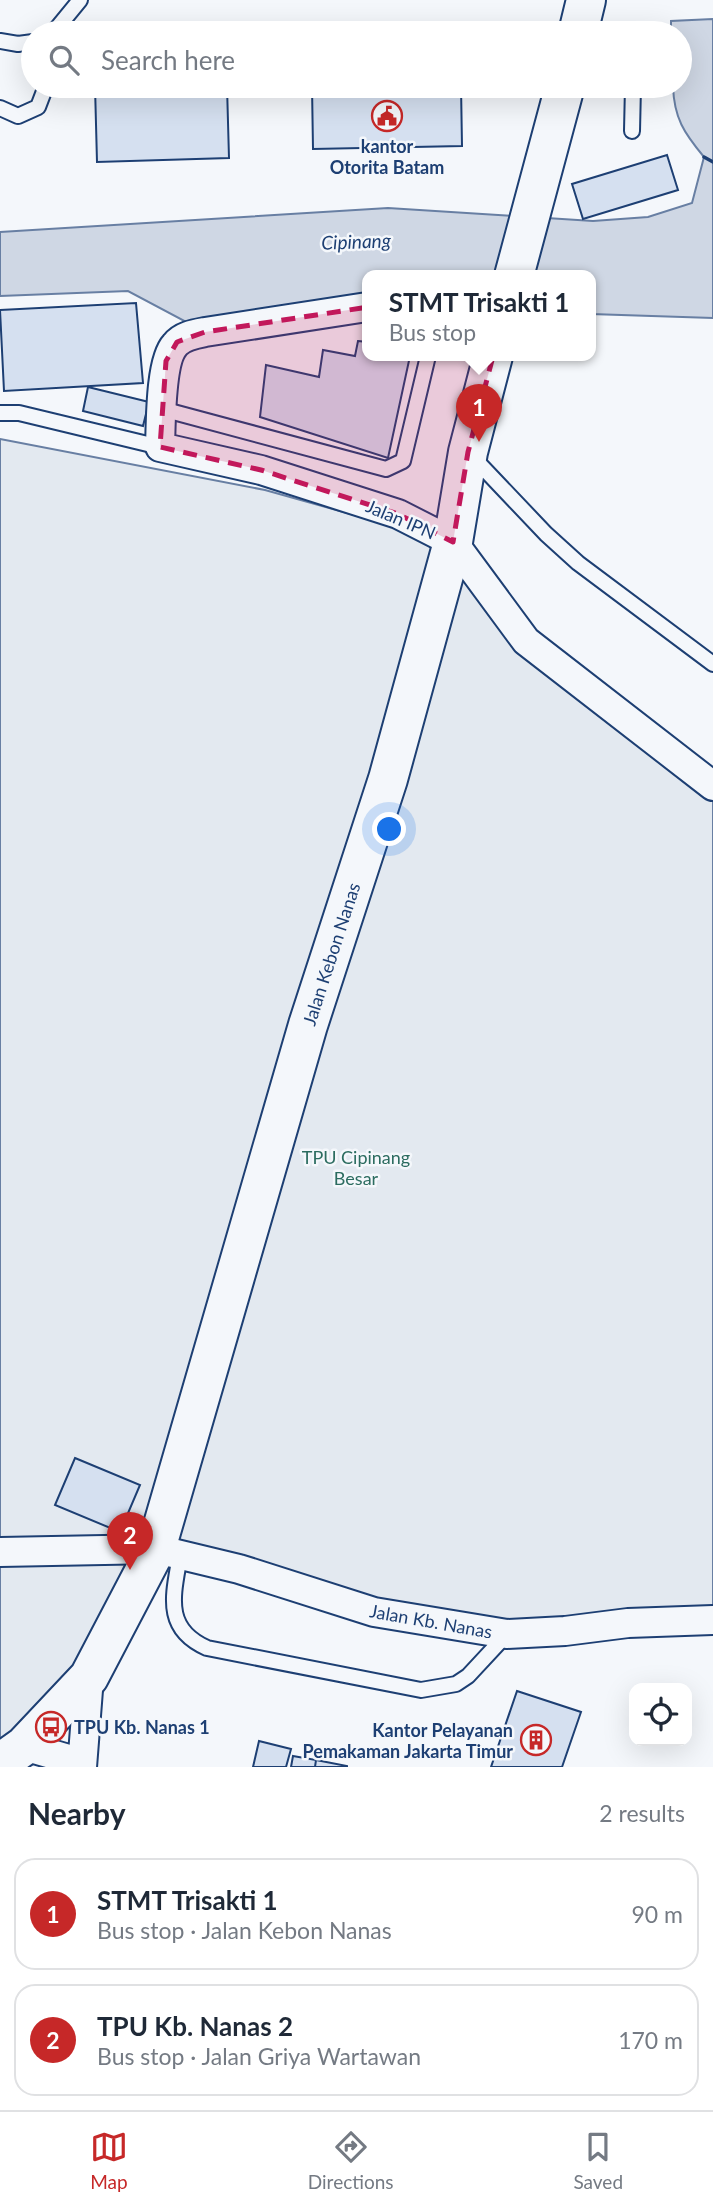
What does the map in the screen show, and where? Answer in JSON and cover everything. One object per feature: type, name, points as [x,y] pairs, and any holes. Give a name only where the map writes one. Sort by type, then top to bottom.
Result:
[{"type":"street","points":[[516,270],[562,98]]},
{"type":"street","points":[[160,447],[166,361],[177,342],[190,335],[362,308]]},
{"type":"street","name":"Jalan Kebon Nanas","points":[[12,1755],[89,1677],[168,1552],[308,1025],[388,779],[453,542],[468,452],[492,361]]},
{"type":"street","name":"Jalan IPN","points":[[160,447],[261,470],[398,514],[453,542],[526,642],[713,786]]},
{"type":"street","name":"Jalan Kb. Nanas","points":[[0,1552],[168,1552],[239,1569],[374,1612],[507,1634],[565,1632],[628,1623],[713,1620]]},
{"type":"street","points":[[12,1755],[82,1765],[89,1677]]},
{"type":"lane","points":[[63,21],[80,0]]},
{"type":"lane","points":[[0,40],[21,44]]},
{"type":"lane","points":[[0,108],[18,116],[38,107],[41,98]]},
{"type":"lane","points":[[632,131],[633,98]]},
{"type":"lane","points":[[162,409],[386,469],[403,461],[427,361]]},
{"type":"lane","name":"Jalan IPN","points":[[0,413],[19,413],[160,447]]},
{"type":"lane","points":[[468,452],[546,534],[578,563],[713,664]]},
{"type":"lane","points":[[168,1552],[172,1604],[185,1635],[206,1648],[421,1690],[456,1684],[468,1676],[507,1634]]},
{"type":"highlighted area","points":[[510,291],[468,452],[453,542],[398,514],[261,470],[160,447],[166,361],[177,342],[205,332],[460,293]]},
{"type":"green space","name":"TPU Cipinang Besar","points":[[0,439],[265,490],[411,531],[713,785],[713,1620],[507,1634],[156,1550],[109,1642],[0,1763]]},
{"type":"water","name":"Cipinang","points":[[713,19],[713,318],[596,314],[596,270],[362,270],[362,308],[205,332],[128,291],[0,296],[0,232],[388,208],[593,221],[648,217],[692,203],[704,157],[686,132],[678,116],[674,98],[692,98],[692,21],[671,21]]},
{"type":"building","points":[[95,98],[227,98],[229,158],[97,162]]},
{"type":"building","name":"kantor Otorita Batam","points":[[312,98],[461,98],[462,146],[313,149]]},
{"type":"building","points":[[667,155],[678,190],[583,219],[572,184]]},
{"type":"building","points":[[136,303],[143,383],[4,391],[0,310]]},
{"type":"building","points":[[358,341],[362,341],[362,361],[409,361],[388,458],[260,417],[266,365],[319,377],[323,350],[355,356]]},
{"type":"building","points":[[88,387],[149,402],[143,426],[83,411]]},
{"type":"building","points":[[75,1458],[140,1485],[120,1532],[55,1505]]},
{"type":"building","name":"Kantor Pelayanan Pemakaman Jakarta Timur","points":[[517,1691],[581,1712],[562,1767],[491,1767]]},
{"type":"building","points":[[259,1741],[291,1749],[286,1767],[253,1767]]},
{"type":"building","points":[[293,1756],[316,1760],[315,1767],[291,1767]]},
{"type":"building","points":[[316,1760],[347,1766],[347,1767],[315,1767]]},
{"type":"wall","points":[[704,157],[713,162]]},
{"type":"place","name":"kantor Otorita Batam","points":[[387,116]]},
{"type":"place","name":"STMT Trisakti 1","points":[[479,442]]},
{"type":"place","name":"TPU Kb. Nanas 2","points":[[130,1570]]},
{"type":"place","name":"TPU Kb. Nanas 1","points":[[51,1727]]},
{"type":"place","name":"Kantor Pelayanan Pemakaman Jakarta Timur","points":[[536,1740]]}]
